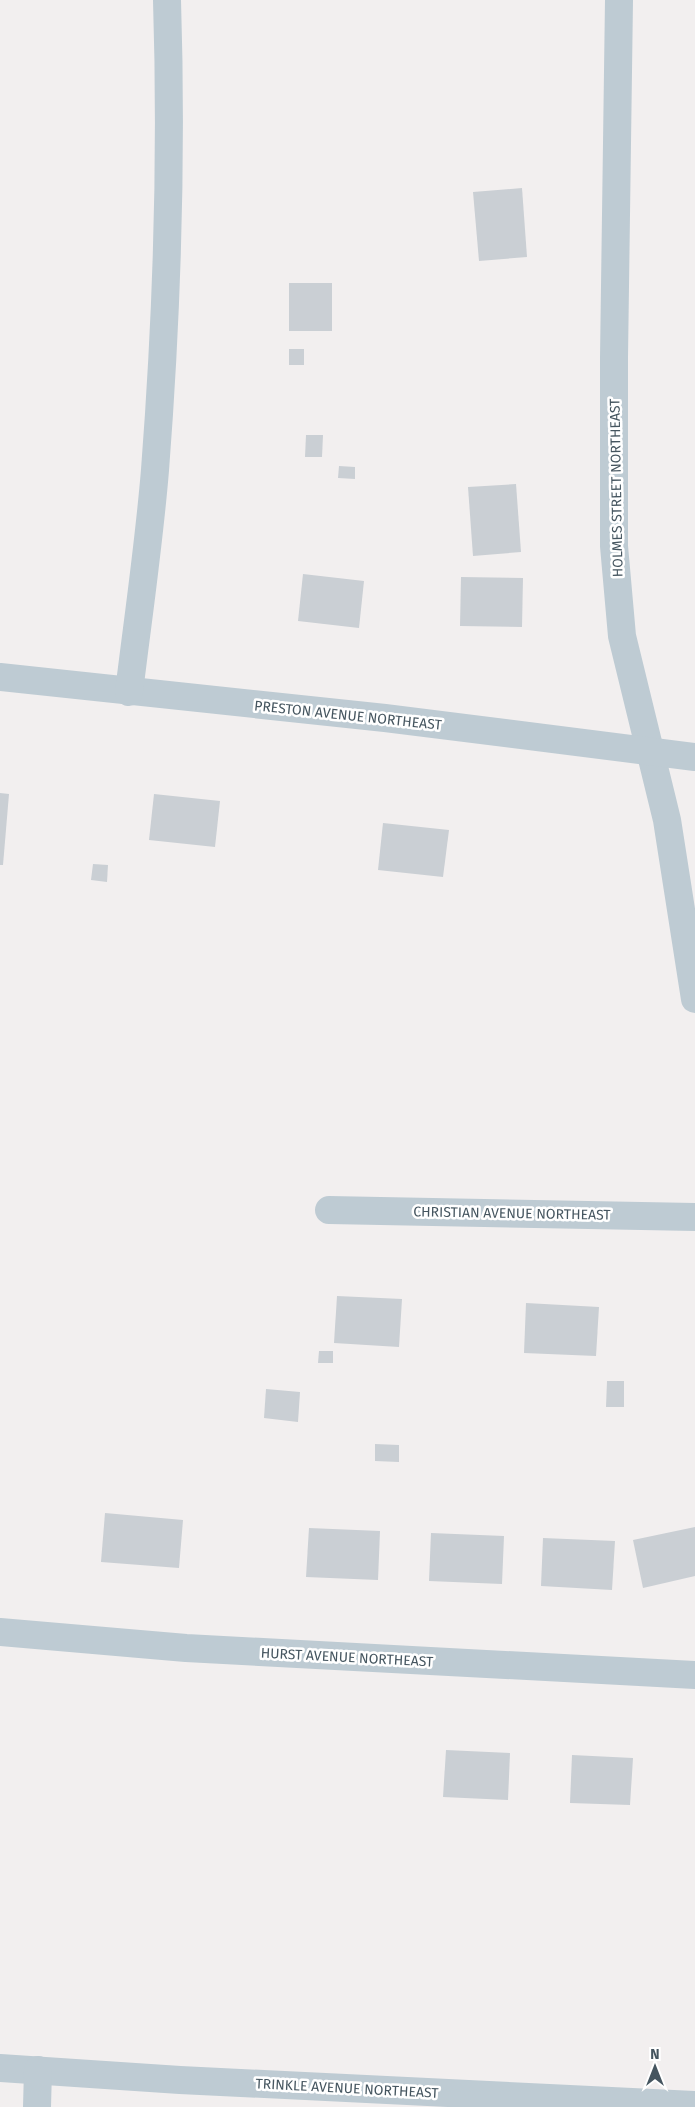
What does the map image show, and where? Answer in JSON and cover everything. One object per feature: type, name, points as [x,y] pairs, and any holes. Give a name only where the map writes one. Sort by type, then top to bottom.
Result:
[{"type":"street","points":[[129,692],[155,472],[167,290],[168,0]]},
{"type":"street","name":"HOLMES STREET NORTHEAST","points":[[619,0],[614,358],[614,546],[622,636],[667,820],[695,999]]},
{"type":"street","name":"PRESTON AVENUE NORTHEAST","points":[[0,677],[385,718],[695,757]]},
{"type":"street","name":"CHRISTIAN AVENUE NORTHEAST","points":[[329,1210],[695,1217]]},
{"type":"street","name":"HURST AVENUE NORTHEAST","points":[[0,1632],[186,1648],[695,1674]]},
{"type":"street","name":"TRINKLE AVENUE NORTHEAST","points":[[0,2068],[180,2080],[695,2105]]},
{"type":"street","points":[[37,2107],[38,2070]]},
{"type":"building","points":[[522,188],[527,257],[479,261],[473,192]]},
{"type":"building","points":[[289,283],[332,283],[332,331],[289,331]]},
{"type":"building","points":[[289,349],[304,349],[304,365],[289,365]]},
{"type":"building","points":[[306,435],[323,435],[322,457],[305,457]]},
{"type":"building","points":[[339,466],[355,467],[355,479],[338,478]]},
{"type":"building","points":[[516,484],[521,552],[473,556],[468,487]]},
{"type":"building","points":[[303,574],[364,581],[359,628],[298,621]]},
{"type":"building","points":[[461,577],[523,578],[522,627],[460,626]]},
{"type":"building","points":[[0,793],[9,794],[3,865],[0,865]]},
{"type":"building","points":[[154,794],[220,801],[215,847],[149,840]]},
{"type":"building","points":[[383,823],[449,830],[443,877],[378,870]]},
{"type":"building","points":[[93,864],[108,865],[107,882],[91,880]]},
{"type":"building","points":[[337,1296],[402,1299],[399,1347],[334,1343]]},
{"type":"building","points":[[526,1303],[599,1307],[596,1356],[524,1353]]},
{"type":"building","points":[[319,1351],[333,1351],[333,1363],[318,1363]]},
{"type":"building","points":[[607,1381],[624,1381],[624,1407],[606,1407]]},
{"type":"building","points":[[266,1389],[300,1392],[298,1422],[264,1418]]},
{"type":"building","points":[[375,1444],[399,1445],[399,1462],[375,1461]]},
{"type":"building","points":[[105,1513],[183,1520],[179,1568],[101,1562]]},
{"type":"building","points":[[695,1527],[695,1576],[643,1588],[633,1540]]},
{"type":"building","points":[[309,1528],[380,1531],[378,1580],[306,1577]]},
{"type":"building","points":[[431,1533],[504,1536],[502,1584],[429,1581]]},
{"type":"building","points":[[543,1538],[615,1541],[612,1590],[541,1586]]},
{"type":"building","points":[[446,1750],[510,1753],[508,1800],[443,1797]]},
{"type":"building","points":[[572,1755],[633,1758],[630,1805],[570,1803]]}]
